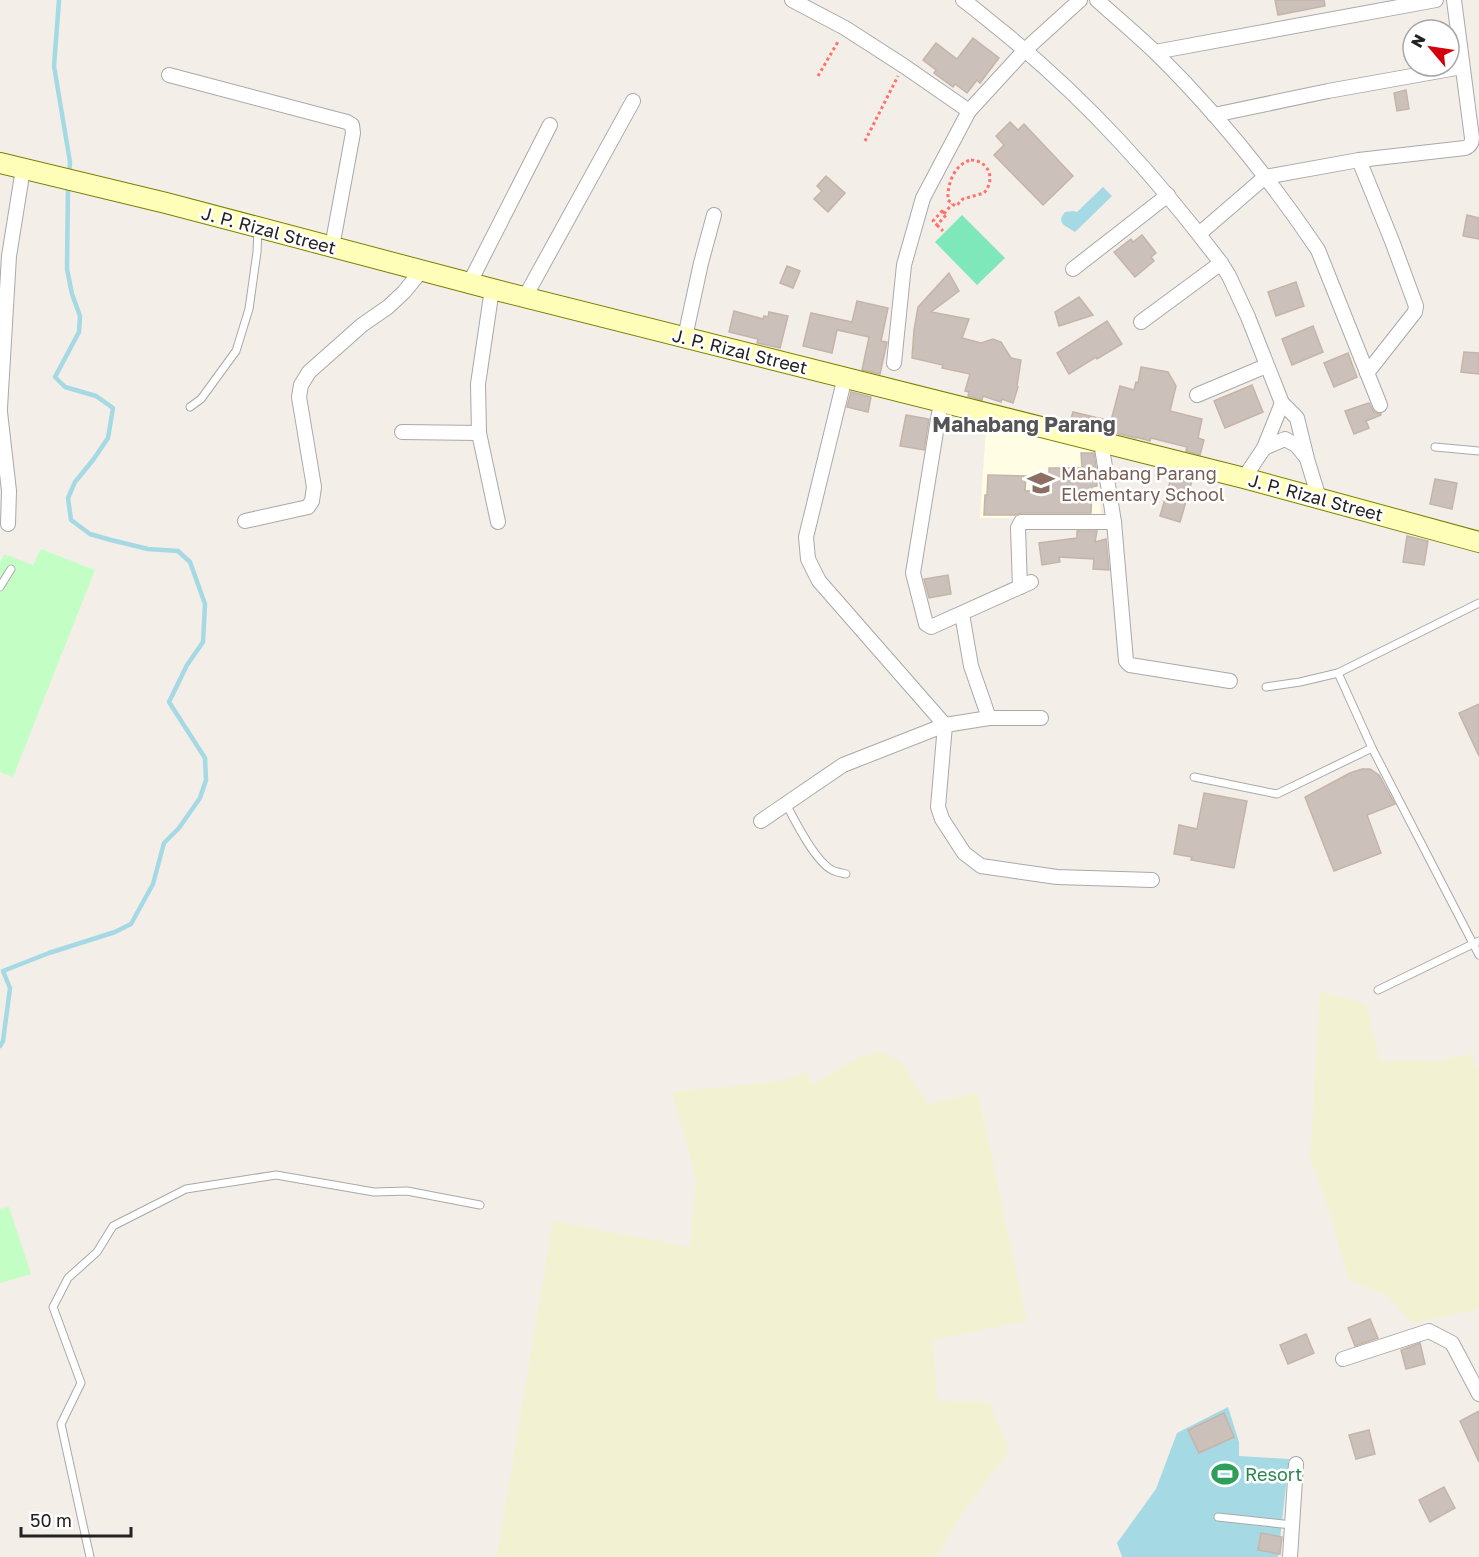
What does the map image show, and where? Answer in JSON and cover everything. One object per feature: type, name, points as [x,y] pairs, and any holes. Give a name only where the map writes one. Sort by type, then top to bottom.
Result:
[{"type":"main road","name":"J. P. Rizal Street","points":[[0,163],[1244,478],[1479,542]]},
{"type":"street","points":[[792,0],[845,28],[969,111]]},
{"type":"street","points":[[963,0],[1076,95],[1168,195],[1221,263],[1248,316],[1282,403],[1297,418],[1319,498]]},
{"type":"street","points":[[894,363],[904,265],[923,198],[969,111],[1025,50],[1080,0]]},
{"type":"street","points":[[1097,0],[1155,52],[1214,115],[1265,177],[1318,250],[1380,405]]},
{"type":"street","points":[[1155,52],[1436,0]]},
{"type":"street","points":[[1199,234],[1265,177],[1359,160],[1469,146],[1472,138],[1454,0]]},
{"type":"street","points":[[1214,115],[1328,91],[1462,67]]},
{"type":"street","points":[[169,75],[352,126],[353,133],[332,247]]},
{"type":"street","points":[[525,297],[633,101]]},
{"type":"street","points":[[470,282],[550,125]]},
{"type":"street","points":[[1359,160],[1392,241],[1416,309],[1367,373]]},
{"type":"street","points":[[0,408],[9,256],[32,171]]},
{"type":"street","points":[[1073,269],[1168,195]]},
{"type":"street","points":[[685,337],[700,263],[714,215]]},
{"type":"street","points":[[1141,322],[1221,263]]},
{"type":"street","points":[[244,521],[308,507],[315,487],[299,397],[302,385],[309,372],[362,325],[388,308],[422,270]]},
{"type":"street","points":[[492,289],[478,384],[478,433],[498,522]]},
{"type":"street","points":[[1197,395],[1266,366]]},
{"type":"street","points":[[845,376],[806,537],[808,559],[819,581],[945,725],[938,807],[942,819],[964,853],[981,866],[1058,877],[1152,880]]},
{"type":"street","points":[[941,401],[913,573],[928,626],[931,627],[962,614],[1025,584],[1018,528],[1021,522],[1114,522]]},
{"type":"street","points":[[1244,478],[1264,448],[1282,403]]},
{"type":"street","points":[[0,412],[9,491],[8,524]]},
{"type":"street","points":[[402,432],[478,433]]},
{"type":"street","points":[[1264,448],[1285,440],[1296,445],[1307,459]]},
{"type":"street","points":[[1101,442],[1114,522],[1125,662],[1130,665],[1230,681]]},
{"type":"street","points":[[962,614],[971,666],[989,718]]},
{"type":"street","points":[[761,821],[843,765],[945,725],[989,718],[1041,718]]},
{"type":"street","points":[[1343,1359],[1429,1331],[1452,1343],[1479,1394]]},
{"type":"street","points":[[1290,1557],[1296,1464]]},
{"type":"lane","points":[[190,407],[201,399],[236,351],[249,309],[258,227]]},
{"type":"lane","points":[[1435,447],[1479,451]]},
{"type":"lane","points":[[0,587],[11,569]]},
{"type":"lane","points":[[1266,687],[1338,673],[1479,603]]},
{"type":"lane","points":[[1338,673],[1372,748],[1476,942],[1479,955]]},
{"type":"lane","points":[[1194,777],[1277,794],[1372,748]]},
{"type":"lane","points":[[786,804],[801,832],[822,862],[832,870],[846,874]]},
{"type":"lane","points":[[1378,990],[1476,942]]},
{"type":"lane","points":[[90,1557],[61,1424],[81,1383],[53,1307],[68,1278],[97,1252],[113,1226],[186,1189],[276,1175],[374,1191],[407,1191],[480,1205]]},
{"type":"lane","points":[[1218,1517],[1292,1525]]},
{"type":"path","points":[[818,76],[845,28]]},
{"type":"path","points":[[865,141],[904,66]]},
{"type":"path","points":[[970,160],[983,163],[991,176],[988,188],[981,195],[963,199],[955,206],[952,204],[948,200],[948,188],[957,169],[970,160]]},
{"type":"path","points":[[943,231],[933,221],[942,212],[944,214],[952,204]]},
{"type":"shaded area","name":"Mahabang Parang Elementary School","points":[[986,427],[1097,448],[1101,518],[980,518]]},
{"type":"green space","points":[[962,215],[1005,258],[977,285],[935,242]]},
{"type":"green space","points":[[41,549],[95,570],[13,777],[0,772],[0,563],[4,554],[33,565]]},
{"type":"green space","points":[[1320,992],[1366,1004],[1379,1060],[1437,1061],[1472,1054],[1475,1066],[1479,1067],[1479,1309],[1413,1323],[1388,1296],[1349,1280],[1325,1198],[1310,1158]]},
{"type":"green space","points":[[879,1051],[900,1061],[928,1104],[978,1093],[1027,1321],[932,1340],[938,1401],[989,1402],[1010,1450],[958,1519],[938,1557],[497,1557],[553,1221],[690,1247],[696,1178],[672,1092],[780,1081],[807,1072],[812,1085],[859,1057]]},
{"type":"green space","points":[[9,1207],[31,1274],[0,1283],[0,1209]]},
{"type":"water","points":[[1103,187],[1112,196],[1075,232],[1063,224],[1061,219],[1065,212],[1077,212]]},
{"type":"water","name":"Resort","points":[[1228,1407],[1239,1442],[1239,1456],[1289,1459],[1278,1557],[1122,1557],[1117,1543],[1156,1489],[1177,1433]]},
{"type":"building","points":[[1275,0],[1324,0],[1325,6],[1278,15]]},
{"type":"building","points":[[973,38],[999,58],[980,83],[977,80],[967,93],[955,84],[953,87],[934,73],[936,70],[923,60],[936,43],[957,59]]},
{"type":"building","points":[[1406,90],[1409,109],[1397,111],[1394,93]]},
{"type":"building","points":[[1010,122],[1018,130],[1024,124],[1073,176],[1043,205],[994,155],[1004,145],[996,136]]},
{"type":"building","points":[[826,176],[845,193],[828,212],[814,199],[822,191],[817,186]]},
{"type":"building","points":[[1467,215],[1479,218],[1479,239],[1463,236]]},
{"type":"building","points":[[1142,235],[1156,253],[1151,257],[1154,261],[1135,277],[1114,252],[1131,239],[1133,242]]},
{"type":"building","points":[[787,266],[800,271],[793,288],[780,283]]},
{"type":"building","points":[[949,273],[959,291],[931,312],[969,319],[962,338],[981,343],[993,339],[1001,342],[1011,358],[1021,360],[1018,387],[1013,403],[983,396],[982,400],[968,396],[969,392],[965,391],[970,374],[912,358],[918,307]]},
{"type":"building","points":[[1296,282],[1304,306],[1276,316],[1268,292]]},
{"type":"building","points":[[1079,297],[1093,315],[1059,326],[1055,312]]},
{"type":"building","points":[[857,301],[888,308],[881,341],[887,342],[880,374],[862,370],[869,337],[837,330],[832,353],[803,346],[811,313],[852,322]]},
{"type":"building","points":[[734,311],[763,319],[764,316],[768,317],[769,312],[788,316],[780,348],[757,343],[758,339],[729,332]]},
{"type":"building","points":[[1107,321],[1122,344],[1069,374],[1057,353]]},
{"type":"building","points":[[1313,326],[1323,352],[1292,365],[1282,339]]},
{"type":"building","points":[[1464,352],[1479,353],[1479,374],[1461,372]]},
{"type":"building","points":[[1348,353],[1357,377],[1334,387],[1324,363]]},
{"type":"building","points":[[1141,367],[1168,372],[1176,386],[1170,411],[1202,419],[1198,438],[1204,440],[1200,455],[1186,451],[1187,447],[1151,438],[1150,441],[1070,422],[1073,412],[1111,421],[1120,386],[1134,390]]},
{"type":"building","points":[[1252,385],[1263,412],[1225,428],[1214,401]]},
{"type":"building","points":[[851,392],[871,397],[868,412],[847,407]]},
{"type":"building","points":[[1369,403],[1374,412],[1381,415],[1366,421],[1369,428],[1354,434],[1345,411]]},
{"type":"building","points":[[906,415],[929,419],[924,450],[900,446]]},
{"type":"building","points":[[1081,453],[1094,453],[1097,486],[1092,487],[1091,513],[984,515],[988,475],[1026,476],[1025,491],[1049,490],[1049,468],[1082,468]]},
{"type":"building","points":[[1172,475],[1192,481],[1180,522],[1160,516]]},
{"type":"building","points":[[1435,479],[1457,483],[1452,509],[1430,504]]},
{"type":"building","points":[[1077,531],[1097,531],[1095,542],[1106,539],[1109,570],[1093,569],[1094,559],[1059,557],[1060,562],[1042,565],[1039,543],[1077,538]]},
{"type":"building","points":[[1407,536],[1428,541],[1424,565],[1403,562]]},
{"type":"building","points":[[948,575],[951,594],[929,598],[924,579]]},
{"type":"building","points":[[1479,704],[1479,756],[1459,713]]},
{"type":"building","points":[[1362,769],[1370,769],[1379,775],[1395,804],[1367,815],[1381,853],[1334,871],[1305,797]]},
{"type":"building","points":[[1204,793],[1247,801],[1234,868],[1191,860],[1192,857],[1174,854],[1179,825],[1197,829]]},
{"type":"building","points":[[1370,1319],[1378,1338],[1355,1346],[1348,1328]]},
{"type":"building","points":[[1306,1334],[1314,1353],[1288,1364],[1280,1345]]},
{"type":"building","points":[[1420,1343],[1425,1364],[1406,1369],[1401,1350]]},
{"type":"building","points":[[1479,1411],[1479,1462],[1460,1421]]},
{"type":"building","points":[[1224,1413],[1234,1437],[1199,1453],[1188,1430]]},
{"type":"building","points":[[1369,1430],[1375,1454],[1356,1459],[1349,1435]]},
{"type":"building","points":[[1444,1487],[1455,1508],[1430,1522],[1419,1500]]},
{"type":"building","points":[[1261,1533],[1282,1537],[1280,1554],[1258,1550]]},
{"type":"waterway","points":[[59,0],[54,66],[70,162],[69,176]]},
{"type":"waterway","points":[[0,1046],[3,1041],[10,988],[3,971],[49,953],[115,932],[131,924],[153,884],[164,843],[179,828],[200,798],[206,780],[205,758],[169,702],[187,665],[203,642],[205,604],[190,562],[178,551],[148,549],[90,534],[71,520],[68,498],[75,482],[108,438],[113,408],[96,396],[65,387],[55,377],[79,332],[80,316],[72,294],[67,269],[68,184]]},
{"type":"place","name":"Mahabang Parang Elementary School","points":[[1041,483]]},
{"type":"place","name":"Resort","points":[[1225,1474]]},
{"type":"district","name":"Mahabang Parang","points":[[1024,424]]}]
